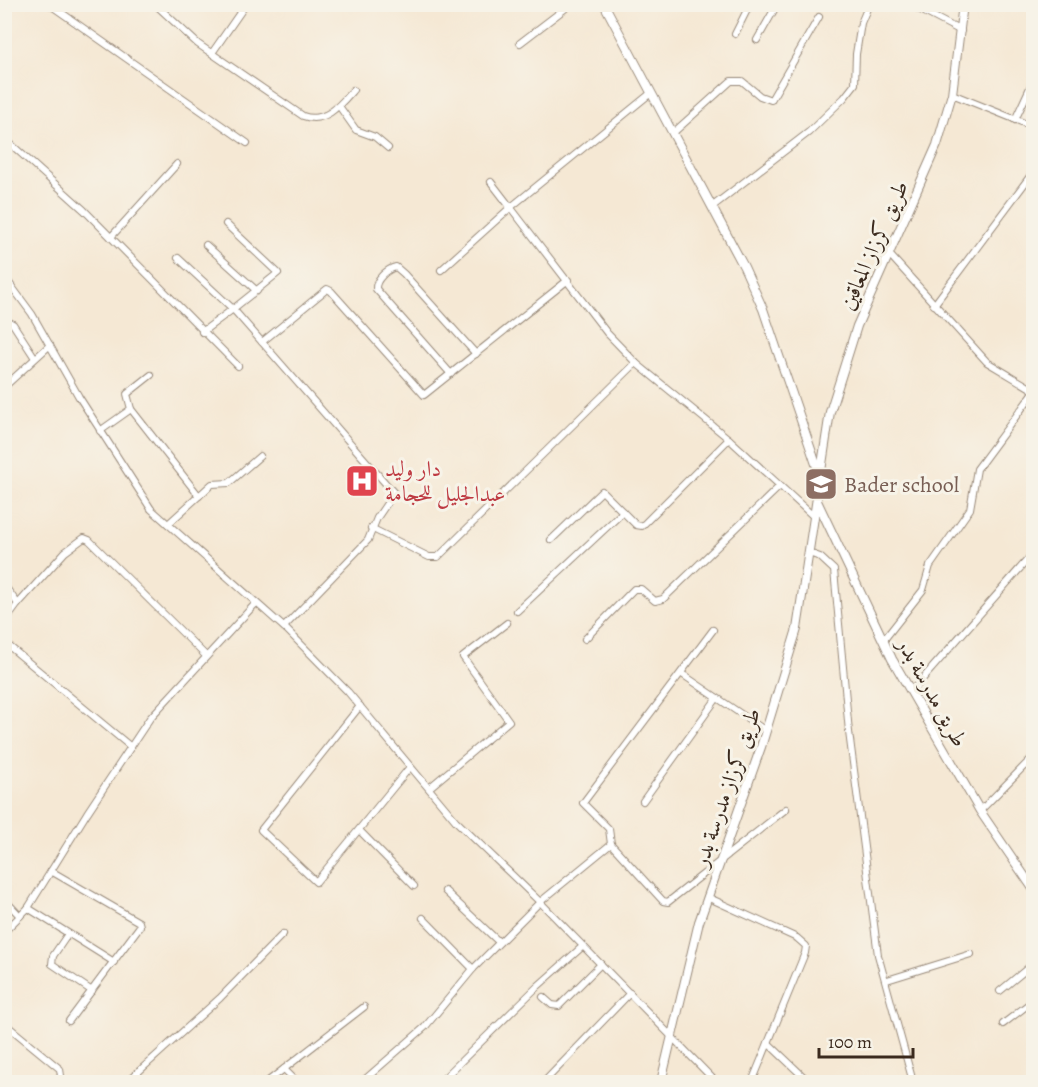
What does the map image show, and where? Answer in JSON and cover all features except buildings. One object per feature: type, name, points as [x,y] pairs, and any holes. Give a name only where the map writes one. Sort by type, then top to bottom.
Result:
[{"type":"street","points":[[49,4],[247,143]]},
{"type":"street","points":[[155,4],[198,44],[303,116],[315,120],[322,118],[339,106],[353,90]]},
{"type":"street","points":[[212,53],[246,4]]},
{"type":"street","points":[[520,43],[572,4]]},
{"type":"street","points":[[604,4],[713,206],[763,309],[820,475]]},
{"type":"street","points":[[735,34],[750,4]]},
{"type":"street","points":[[757,40],[774,10],[773,4]]},
{"type":"street","points":[[713,206],[809,132],[844,99],[855,84],[859,34],[869,4]]},
{"type":"street","points":[[909,4],[961,31]]},
{"type":"street","name":"طريق كرزاز المعاقين","points":[[817,501],[830,412],[843,368],[857,326],[937,145],[952,94],[963,4]]},
{"type":"street","points":[[993,4],[1002,4]]},
{"type":"street","points":[[673,133],[731,81],[742,81],[760,96],[771,100],[819,17]]},
{"type":"street","points":[[1015,120],[1034,79]]},
{"type":"street","points":[[441,270],[511,207],[651,93]]},
{"type":"street","points":[[952,94],[1034,127]]},
{"type":"street","points":[[339,106],[356,130],[375,137],[388,148]]},
{"type":"street","points":[[4,138],[35,163],[111,237],[202,332],[238,366]]},
{"type":"street","points":[[111,237],[177,164]]},
{"type":"street","points":[[934,305],[1034,171]]},
{"type":"street","points":[[491,182],[607,333],[636,363],[729,439],[812,515]]},
{"type":"street","points":[[202,332],[276,276],[278,271],[226,224]]},
{"type":"street","points":[[206,245],[257,291]]},
{"type":"street","points":[[883,641],[923,590],[930,566],[970,509],[976,469],[1034,391],[987,362],[889,254]]},
{"type":"street","points":[[178,258],[233,309],[392,489],[391,498],[371,528],[368,540],[284,627]]},
{"type":"street","points":[[451,374],[376,289],[376,283],[390,268],[396,267],[404,274],[476,354]]},
{"type":"street","points":[[4,276],[32,314],[100,431],[151,509],[284,627],[360,706],[456,821],[540,902],[716,1083]]},
{"type":"street","points":[[262,342],[327,289],[421,394],[426,395],[568,280]]},
{"type":"street","points":[[4,319],[13,324],[36,358]]},
{"type":"street","points":[[4,387],[50,345]]},
{"type":"street","points":[[371,528],[429,557],[438,557],[636,363]]},
{"type":"street","points":[[151,375],[127,394],[131,410],[199,496]]},
{"type":"street","points":[[100,431],[131,410]]},
{"type":"street","points":[[551,540],[602,491],[638,527],[642,526],[729,439]]},
{"type":"street","points":[[168,524],[212,484],[231,482],[260,456]]},
{"type":"street","points":[[585,639],[634,590],[641,589],[655,601],[663,599],[780,486]]},
{"type":"street","name":"طريق مدرسة بدر","points":[[817,501],[883,641],[911,692],[980,811],[1034,890]]},
{"type":"street","name":"طريق كرزاز مدرسة بدر","points":[[661,1083],[670,1036],[707,897],[766,731],[797,629],[809,553],[812,515],[817,501]]},
{"type":"street","points":[[517,611],[623,512]]},
{"type":"street","points":[[4,623],[65,552],[84,538],[89,540],[206,656]]},
{"type":"street","points":[[809,553],[820,557],[834,570],[849,732],[878,956],[887,980],[913,1083]]},
{"type":"street","points":[[911,692],[1030,557]]},
{"type":"street","points":[[4,585],[18,604]]},
{"type":"street","points":[[4,932],[28,908],[131,747],[166,698],[256,603]]},
{"type":"street","points":[[429,788],[509,721],[463,657],[507,623]]},
{"type":"street","points":[[713,630],[583,803],[609,829],[611,844],[663,901],[668,902],[786,809]]},
{"type":"street","points":[[4,642],[131,747]]},
{"type":"street","points":[[682,674],[766,731]]},
{"type":"street","points":[[643,801],[717,698]]},
{"type":"street","points":[[360,706],[261,828],[316,882],[410,767]]},
{"type":"street","points":[[980,811],[1034,756]]},
{"type":"street","points":[[359,830],[414,886]]},
{"type":"street","points":[[362,1083],[425,1027],[473,969],[540,902],[611,844]]},
{"type":"street","points":[[51,871],[139,922],[139,930],[69,1021]]},
{"type":"street","points":[[445,891],[499,942]]},
{"type":"street","points":[[707,897],[797,938],[806,946],[752,1083]]},
{"type":"street","points":[[4,899],[21,916]]},
{"type":"street","points":[[28,908],[114,962]]},
{"type":"street","points":[[423,918],[473,969]]},
{"type":"street","points":[[68,933],[53,956],[52,964],[92,991]]},
{"type":"street","points":[[127,1083],[220,998],[283,934]]},
{"type":"street","points":[[440,1083],[538,986],[582,947]]},
{"type":"street","points":[[887,980],[971,954]]},
{"type":"street","points":[[1000,991],[1034,963]]},
{"type":"street","points":[[543,997],[552,1005],[559,1006],[601,964]]},
{"type":"street","points":[[544,1083],[630,993]]},
{"type":"street","points":[[1003,1024],[1034,1000]]},
{"type":"street","points":[[267,1083],[364,1007]]},
{"type":"street","points":[[5,1024],[61,1072],[56,1083]]},
{"type":"street","points":[[768,1043],[809,1083]]},
{"type":"street","points":[[284,1069],[297,1083]]},
{"type":"place","name":"دار وليد عبدالجليل للحجامة","points":[[362,481]]},
{"type":"place","name":"Bader school","points":[[821,484]]}]
